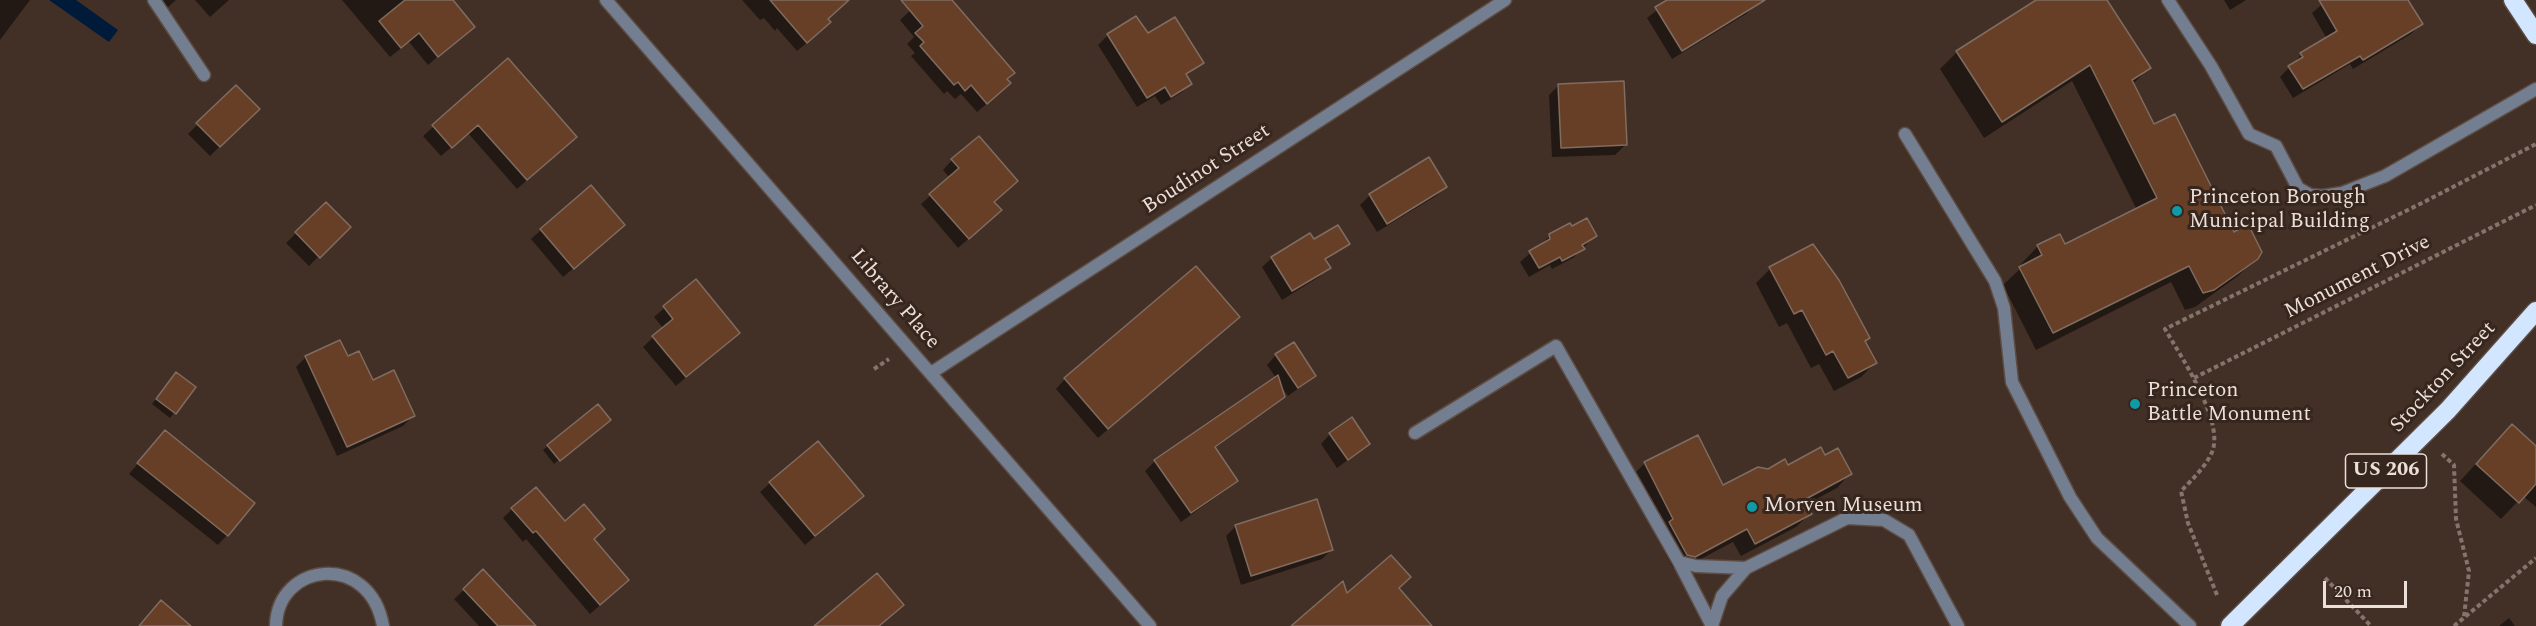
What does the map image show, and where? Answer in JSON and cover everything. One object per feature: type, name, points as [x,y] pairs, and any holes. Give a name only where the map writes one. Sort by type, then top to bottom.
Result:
[{"type":"highway","points":[[2513,0],[2536,35]]},
{"type":"highway","name":"Stockton Street","points":[[2230,626],[2448,410],[2536,311]]},
{"type":"street","points":[[154,0],[204,75]]},
{"type":"street","name":"Library Place","points":[[606,0],[1150,626]]},
{"type":"street","name":"Boudinot Street","points":[[931,373],[1505,0]]},
{"type":"street","points":[[2168,0],[2211,66],[2249,134],[2276,146],[2298,188],[2310,195],[2323,196],[2342,193],[2385,176],[2536,89]]},
{"type":"street","points":[[1905,134],[1995,281],[2004,308],[2012,381],[2070,497],[2097,538],[2190,626]]},
{"type":"street","points":[[1415,433],[1556,346],[1679,562],[1712,626]]},
{"type":"street","points":[[1712,626],[1722,596],[1746,568],[1847,518],[1884,520],[1910,535],[1958,626]]},
{"type":"street","points":[[1679,562],[1696,566],[1746,568]]},
{"type":"street","points":[[276,626],[276,618],[282,601],[293,587],[308,578],[325,573],[342,575],[359,582],[372,594],[380,610],[383,626]]},
{"type":"path","points":[[2217,595],[2188,523],[2181,491],[2212,452],[2215,437],[2207,407],[2194,378],[2165,329],[2422,203],[2536,144]]},
{"type":"path","name":"Monument Drive","points":[[2194,378],[2536,205]]},
{"type":"path","points":[[874,369],[889,359]]},
{"type":"path","points":[[2442,454],[2454,465],[2456,519],[2469,571],[2464,617]]},
{"type":"path","points":[[2454,626],[2536,558]]},
{"type":"path","points":[[2325,578],[2371,626]]},
{"type":"water","points":[[49,0],[76,0],[118,30],[109,42]]},
{"type":"building","points":[[405,0],[453,0],[475,27],[438,57],[419,33],[401,48],[379,21]]},
{"type":"building","points":[[770,0],[849,0],[828,19],[831,22],[807,43]]},
{"type":"building","points":[[901,0],[952,0],[1015,73],[1007,79],[1011,83],[987,104],[971,85],[965,91],[958,82],[954,85],[920,46],[924,42],[915,33],[923,26]]},
{"type":"building","points":[[1667,0],[1765,0],[1682,51],[1655,7]]},
{"type":"building","name":"Princeton Borough Municipal Building","points":[[2036,0],[2107,0],[2151,68],[2132,80],[2154,124],[2175,114],[2234,232],[2248,224],[2262,252],[2258,259],[2214,290],[2203,293],[2189,266],[2053,333],[2019,267],[2042,255],[2037,245],[2060,234],[2065,244],[2157,198],[2090,65],[2002,122],[1956,51]]},
{"type":"building","points":[[2319,0],[2408,0],[2423,24],[2363,60],[2360,56],[2303,89],[2288,66],[2303,57],[2300,53],[2337,31]]},
{"type":"building","points":[[1136,16],[1148,33],[1175,17],[1204,63],[1186,74],[1192,84],[1171,97],[1165,87],[1147,98],[1107,34]]},
{"type":"building","points":[[508,58],[577,137],[527,180],[478,125],[452,148],[432,125]]},
{"type":"building","points":[[1624,81],[1627,145],[1561,148],[1558,84]]},
{"type":"building","points":[[236,85],[260,109],[220,147],[196,123]]},
{"type":"building","points":[[979,136],[1018,181],[994,202],[1002,210],[969,239],[929,194],[959,168],[951,159]]},
{"type":"building","points":[[1429,157],[1447,187],[1387,224],[1369,194]]},
{"type":"building","points":[[591,185],[625,225],[574,269],[540,229]]},
{"type":"building","points":[[326,202],[351,227],[320,258],[295,232]]},
{"type":"building","points":[[1587,218],[1597,236],[1582,245],[1585,249],[1562,261],[1560,257],[1539,268],[1529,251],[1550,239],[1549,234],[1570,223],[1572,226]]},
{"type":"building","points":[[1338,225],[1350,244],[1325,259],[1331,268],[1292,291],[1271,257],[1310,233],[1314,239]]},
{"type":"building","points":[[1813,244],[1839,280],[1870,338],[1865,341],[1877,363],[1848,378],[1833,351],[1826,355],[1802,310],[1794,314],[1769,267]]},
{"type":"building","points":[[1196,266],[1240,317],[1108,429],[1064,378]]},
{"type":"building","points":[[696,279],[740,333],[686,377],[652,336],[673,319],[663,306]]},
{"type":"building","points":[[340,340],[348,356],[359,351],[373,380],[394,370],[415,416],[347,447],[305,356]]},
{"type":"building","points":[[1294,342],[1316,376],[1298,388],[1275,354]]},
{"type":"building","points":[[176,372],[196,387],[176,414],[156,399]]},
{"type":"building","points":[[1278,375],[1285,397],[1215,447],[1238,481],[1191,513],[1154,460]]},
{"type":"building","points":[[598,404],[611,420],[560,461],[547,445]]},
{"type":"building","points":[[1352,417],[1370,444],[1348,460],[1329,433]]},
{"type":"building","points":[[2512,424],[2536,446],[2536,484],[2519,503],[2476,464]]},
{"type":"building","points":[[165,430],[255,503],[228,536],[137,463]]},
{"type":"building","name":"Morven Museum","points":[[1698,435],[1723,485],[1758,467],[1768,469],[1785,459],[1788,465],[1821,447],[1825,455],[1838,448],[1852,474],[1804,500],[1812,514],[1755,544],[1747,529],[1695,557],[1687,555],[1669,522],[1673,519],[1644,462]]},
{"type":"building","points":[[818,441],[864,496],[815,536],[769,482]]},
{"type":"building","points":[[536,487],[565,521],[584,504],[605,529],[594,539],[629,580],[600,605],[536,531],[533,533],[511,508]]},
{"type":"building","points":[[1317,499],[1333,550],[1251,576],[1235,525]]},
{"type":"building","points":[[1391,555],[1411,577],[1399,588],[1432,626],[1291,626],[1343,581],[1347,593]]},
{"type":"building","points":[[483,569],[536,626],[498,626],[463,589]]},
{"type":"building","points":[[877,573],[904,605],[879,626],[814,626]]},
{"type":"building","points":[[161,600],[191,626],[139,626]]},
{"type":"place","name":"Princeton Borough Municipal Building","points":[[2177,211]]},
{"type":"place","name":"Princeton Battle Monument","points":[[2135,404]]},
{"type":"place","name":"Morven Museum","points":[[1752,507]]}]
